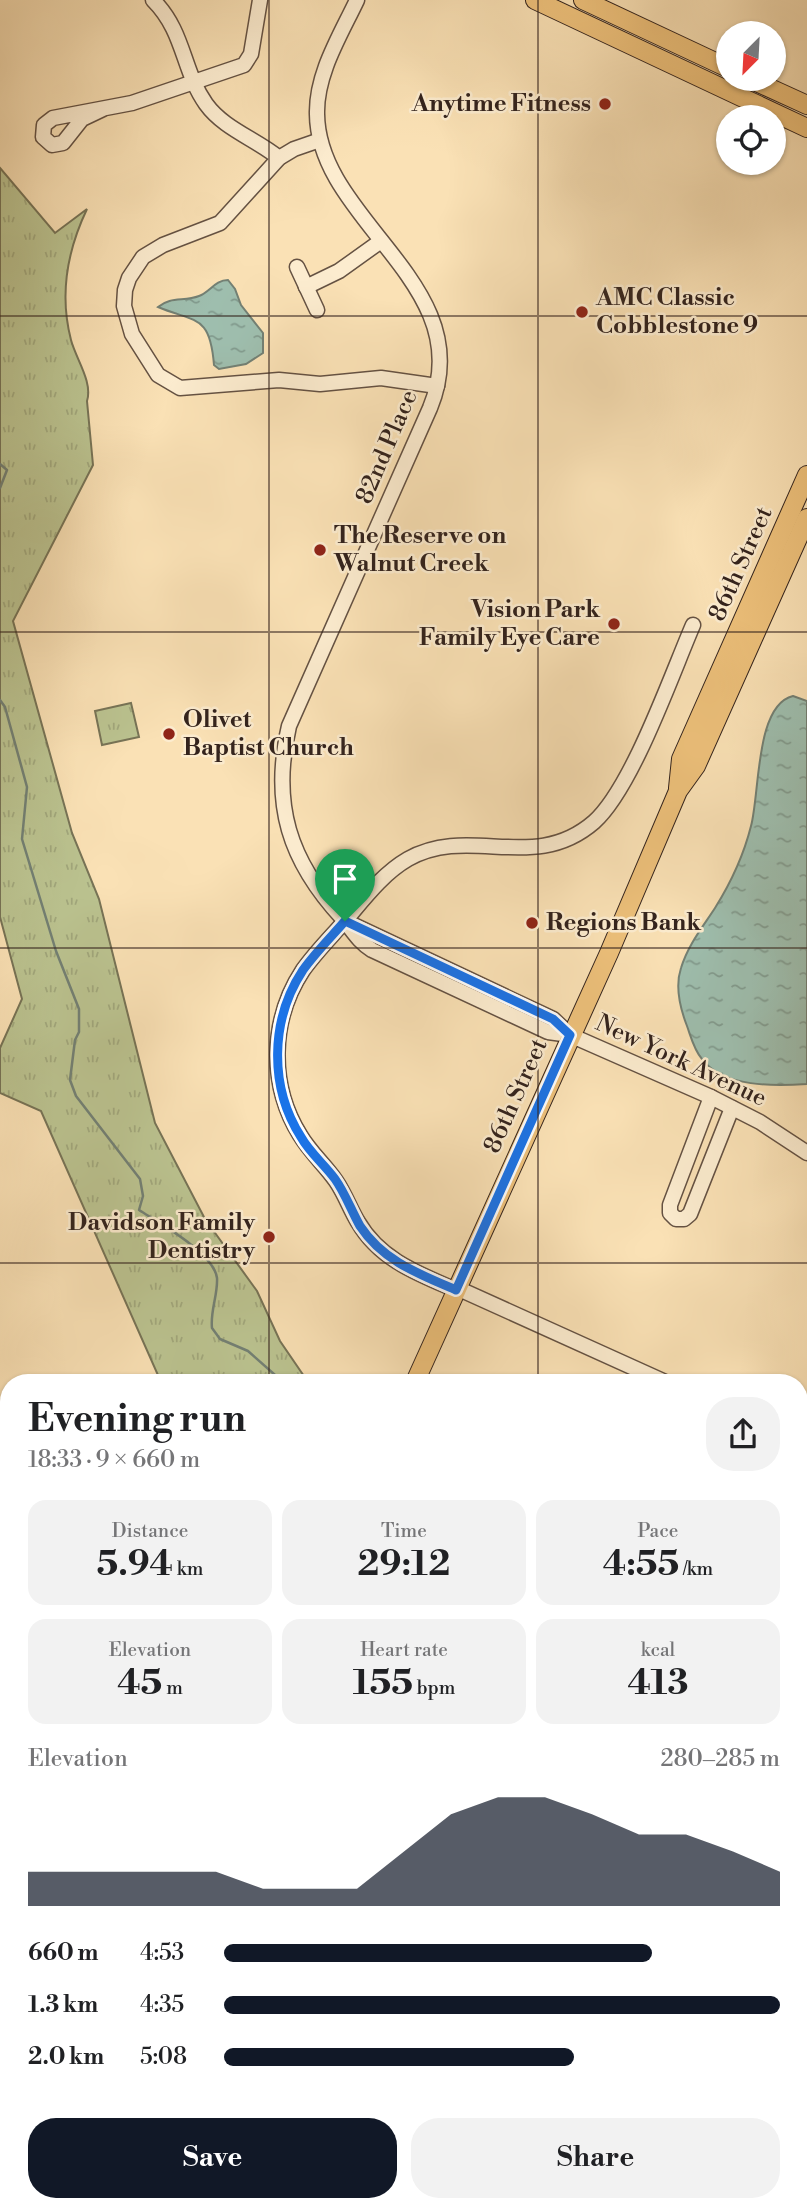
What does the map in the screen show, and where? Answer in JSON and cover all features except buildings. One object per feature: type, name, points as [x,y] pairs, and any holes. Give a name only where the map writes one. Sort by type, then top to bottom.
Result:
[{"type":"main road","points":[[535,0],[807,128]]},
{"type":"main road","points":[[583,0],[716,62]]},
{"type":"main road","points":[[777,91],[807,105]]},
{"type":"main road","name":"86th Street","points":[[678,791],[681,759],[807,475]]},
{"type":"main road","name":"86th Street","points":[[419,1374],[609,953],[678,791],[696,766],[807,518]]},
{"type":"street","points":[[153,0],[170,17],[204,101],[222,121],[258,141],[279,158]]},
{"type":"street","points":[[103,109],[237,68],[249,60],[260,0]]},
{"type":"street","points":[[357,0],[321,79],[317,114],[320,140],[294,149],[279,158],[220,223],[163,244],[143,257],[129,278],[124,306],[132,334],[158,374],[172,385],[190,389],[279,380],[320,384],[381,377],[437,386]]},
{"type":"street","name":"82nd Place","points":[[297,705],[437,386],[440,357],[436,328],[421,297],[337,178],[320,140]]},
{"type":"street","points":[[306,287],[348,266],[381,241]]},
{"type":"street","points":[[297,267],[317,310]]},
{"type":"street","points":[[647,1374],[411,1270],[378,1248],[358,1223],[335,1179],[300,1137],[284,1102],[277,1065],[277,1045],[286,1004],[303,970],[378,883],[408,859],[425,851],[457,844],[514,850],[556,843],[592,823],[610,804],[624,781],[693,625]]},
{"type":"street","name":"New York Avenue","points":[[297,705],[283,759],[284,814],[296,854],[306,874],[345,921],[553,1019],[570,1035],[711,1097],[807,1153]]},
{"type":"street","points":[[711,1097],[670,1205],[670,1213],[676,1219],[684,1219],[690,1214],[732,1108]]},
{"type":"green space","points":[[0,168],[55,233],[87,209],[70,257],[66,306],[71,340],[88,386],[93,465],[13,621],[72,833],[99,899],[155,1123],[205,1219],[257,1291],[280,1341],[303,1374],[157,1374],[41,1111],[0,1093],[0,1048],[22,999],[0,917]]},
{"type":"green space","points":[[131,703],[139,737],[102,745],[95,711]]},
{"type":"water","points":[[228,280],[241,305],[263,333],[263,353],[246,364],[219,369],[214,365],[205,328],[191,319],[158,307],[168,301],[199,296],[220,282]]},
{"type":"water","points":[[793,696],[807,701],[807,1084],[766,1085],[723,1075],[702,1059],[682,1012],[678,982],[687,952],[726,889],[745,847],[754,811],[765,732],[781,703]]},
{"type":"waterway","points":[[0,464],[7,470],[0,488]]},
{"type":"waterway","points":[[0,700],[5,707],[27,787],[22,839],[56,951],[79,1009],[79,1032],[75,1040],[70,1080],[76,1096],[140,1179],[143,1196],[139,1210],[196,1249],[214,1268],[217,1284],[212,1328],[220,1339],[248,1351],[274,1374]]},
{"type":"place","name":"Anytime Fitness","points":[[605,104]]},
{"type":"place","name":"AMC Classic Cobblestone 9","points":[[582,312]]},
{"type":"place","name":"The Reserve on Walnut Creek","points":[[320,550]]},
{"type":"place","name":"Vision Park Family Eye Care","points":[[614,624]]},
{"type":"place","name":"Olivet Baptist Church","points":[[169,734]]},
{"type":"place","name":"Regions Bank","points":[[532,923]]},
{"type":"place","name":"Davidson Family Dentistry","points":[[269,1237]]},
{"type":"route","points":[[345,921],[386,943],[553,1019],[570,1035],[456,1290],[391,1259],[367,1236],[335,1179],[300,1137],[284,1102],[279,1083],[277,1045],[286,1004],[303,970],[345,921]]}]
